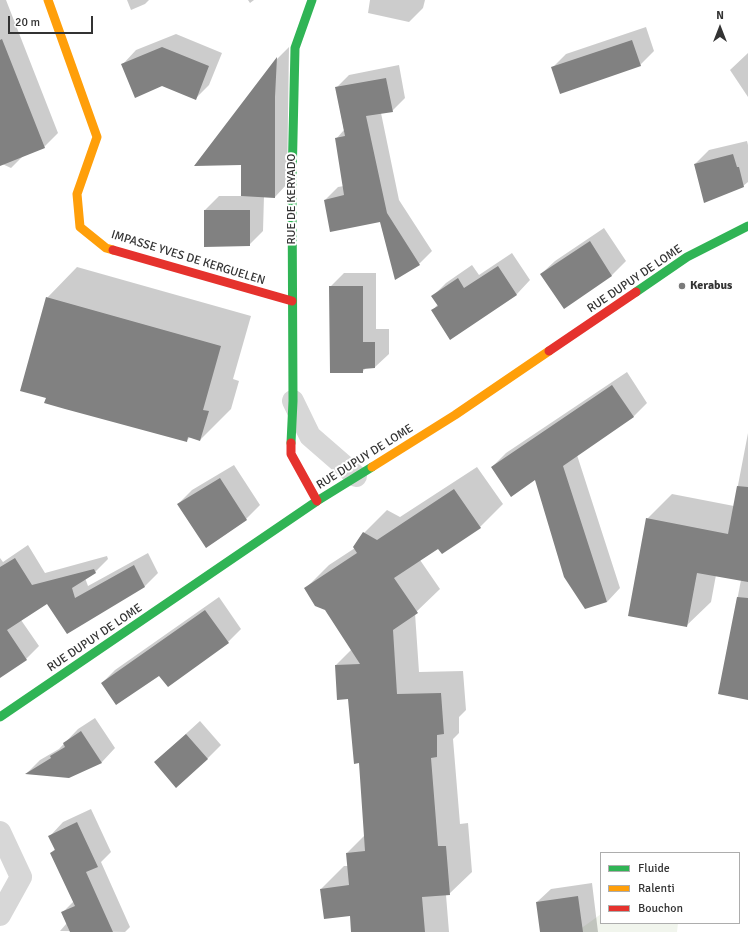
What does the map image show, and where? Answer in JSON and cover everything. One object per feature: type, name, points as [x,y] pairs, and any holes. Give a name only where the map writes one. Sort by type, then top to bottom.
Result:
[{"type":"street","name":"IMPASSE YVES DE KERGUELEN","points":[[48,0],[97,137],[76,194],[80,227],[106,248],[292,301]]},
{"type":"street","name":"RUE DE KERYADO","points":[[312,0],[294,48],[292,182],[293,400],[291,454],[317,501]]},
{"type":"street","name":"RUE DUPUY DE LOME","points":[[0,717],[317,501],[455,415],[687,257],[748,226]]},
{"type":"street","name":"RUE DE KERYADO","points":[[293,400],[310,436],[356,476]]},
{"type":"street","points":[[0,832],[21,877],[0,916]]},
{"type":"shaded area","points":[[600,915],[600,924],[678,924],[677,932],[576,932]]},
{"type":"building","points":[[2,39],[45,148],[0,166],[0,40]]},
{"type":"building","points":[[632,40],[641,66],[560,94],[551,67]]},
{"type":"building","points":[[162,47],[209,66],[196,100],[162,86],[135,98],[121,64]]},
{"type":"building","points":[[277,57],[275,97],[275,198],[241,196],[241,165],[194,166]]},
{"type":"building","points":[[386,78],[393,112],[366,116],[387,213],[420,265],[395,280],[380,222],[330,232],[324,200],[344,195],[335,138],[345,136],[335,87]]},
{"type":"building","points":[[733,154],[737,167],[739,167],[744,187],[704,203],[694,164]]},
{"type":"building","points":[[204,210],[250,210],[250,246],[204,247]]},
{"type":"building","points":[[590,241],[612,276],[564,309],[540,274]]},
{"type":"building","points":[[498,266],[517,295],[450,340],[431,310],[438,306],[431,296],[458,278],[464,288]]},
{"type":"building","points":[[329,286],[363,286],[363,342],[375,342],[375,368],[363,369],[363,373],[330,373]]},
{"type":"building","points":[[46,297],[221,346],[203,410],[209,411],[200,441],[188,437],[187,442],[65,409],[44,403],[46,398],[20,391]]},
{"type":"building","points":[[612,385],[634,417],[563,466],[607,602],[585,609],[564,577],[535,480],[511,497],[491,467]]},
{"type":"building","points":[[220,478],[247,520],[206,548],[177,504]]},
{"type":"building","points":[[737,486],[748,487],[748,582],[697,573],[687,627],[628,616],[646,518],[728,534]]},
{"type":"building","points":[[454,489],[481,528],[442,554],[438,549],[394,578],[418,613],[393,630],[397,694],[441,693],[444,734],[437,735],[437,757],[431,758],[438,846],[446,846],[450,895],[422,897],[425,932],[351,932],[350,916],[324,919],[320,889],[349,885],[346,853],[365,851],[359,763],[354,764],[348,699],[337,700],[335,665],[360,664],[325,610],[315,606],[304,588],[357,553],[353,547],[363,532],[377,540]]},
{"type":"building","points":[[15,558],[32,585],[94,569],[96,573],[72,588],[75,598],[134,565],[145,587],[67,634],[47,604],[7,630],[27,660],[0,678],[0,567]]},
{"type":"building","points":[[737,597],[748,598],[748,700],[718,694]]},
{"type":"building","points":[[205,610],[229,643],[168,687],[159,676],[116,705],[101,683]]},
{"type":"building","points":[[81,731],[102,763],[69,778],[25,774],[51,758],[50,756],[65,747],[63,743]]},
{"type":"building","points":[[186,734],[208,759],[176,788],[154,762]]},
{"type":"building","points":[[77,822],[98,867],[86,872],[113,932],[70,932],[61,912],[75,906],[50,853],[55,850],[48,836]]},
{"type":"building","points":[[578,896],[583,932],[540,932],[536,902]]},
{"type":"traffic: fast","points":[[291,443],[293,401],[292,182],[295,48],[312,0]]},
{"type":"traffic: fast","points":[[636,292],[687,257],[748,226]]},
{"type":"traffic: fast","points":[[0,717],[317,501],[372,467]]},
{"type":"traffic: slow","points":[[48,0],[97,137],[77,194],[80,227],[106,248],[113,250]]},
{"type":"traffic: slow","points":[[372,467],[455,415],[549,351]]},
{"type":"traffic: jam","points":[[113,250],[292,301]]},
{"type":"traffic: jam","points":[[549,351],[636,292]]},
{"type":"traffic: jam","points":[[291,443],[291,454],[317,501]]},
{"type":"place","name":"Kerabus","points":[[682,286]]}]
